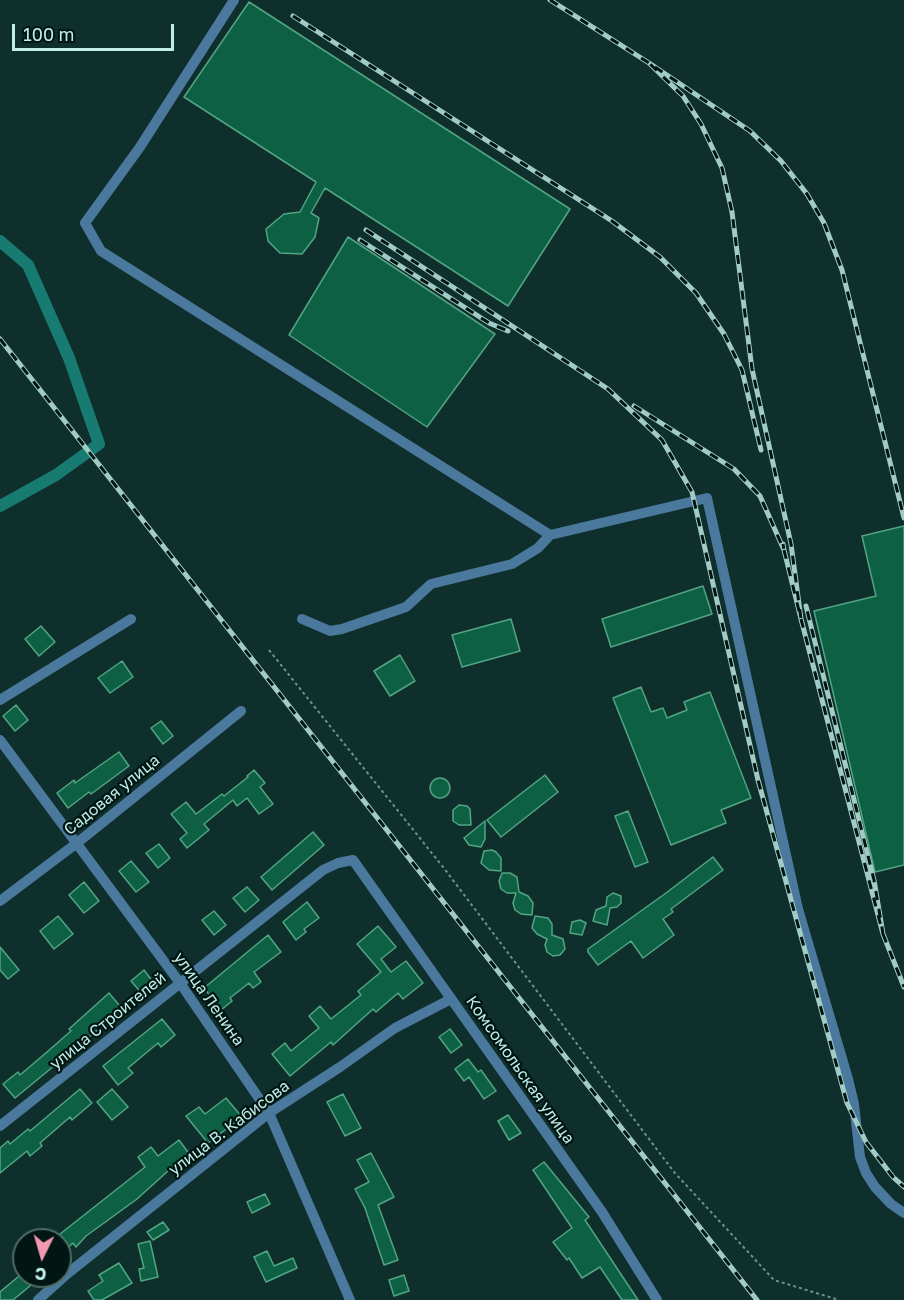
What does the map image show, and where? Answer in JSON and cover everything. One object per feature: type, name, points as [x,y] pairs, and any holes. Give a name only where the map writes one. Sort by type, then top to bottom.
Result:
[{"type":"street","points":[[234,0],[140,147],[85,223],[101,250],[550,535]]},
{"type":"street","points":[[303,619],[330,631],[342,629],[406,607],[431,584],[512,564],[538,548],[550,535],[707,498],[800,919],[848,1079],[860,1157],[875,1187],[891,1204],[904,1213]]},
{"type":"street","points":[[0,700],[131,620]]},
{"type":"street","name":"Садовая улица","points":[[0,901],[77,843],[241,711]]},
{"type":"street","name":"улица Ленина","points":[[0,740],[180,983],[269,1113],[350,1300]]},
{"type":"street","name":"улица Строителей","points":[[0,1126],[323,870],[338,863],[353,860]]},
{"type":"street","name":"Комсомольская улица","points":[[353,860],[602,1212],[657,1300]]},
{"type":"street","name":"улица В. Кабисова","points":[[38,1300],[67,1274],[269,1113],[395,1028],[451,999]]},
{"type":"path","points":[[269,650],[443,867],[674,1172],[774,1280],[839,1300]]},
{"type":"building","points":[[249,2],[570,209],[508,306],[325,188],[311,213],[319,218],[315,237],[302,254],[280,253],[268,241],[266,229],[284,214],[300,212],[316,182],[184,97]]},
{"type":"building","points":[[348,237],[495,334],[427,427],[289,335]]},
{"type":"building","points":[[904,526],[904,865],[875,872],[814,611],[876,596],[862,536]]},
{"type":"building","points":[[703,586],[712,614],[611,647],[602,619]]},
{"type":"building","points":[[511,619],[520,651],[462,667],[452,635]]},
{"type":"building","points":[[41,626],[55,642],[39,656],[25,639]]},
{"type":"building","points":[[400,655],[415,681],[390,696],[374,671]]},
{"type":"building","points":[[122,661],[133,677],[110,693],[98,678]]},
{"type":"building","points":[[641,687],[651,712],[663,708],[667,718],[687,710],[684,702],[710,692],[751,798],[721,810],[726,823],[671,845],[613,698]]},
{"type":"building","points":[[16,705],[28,720],[15,731],[3,716]]},
{"type":"building","points":[[161,721],[173,736],[163,744],[151,728]]},
{"type":"building","points":[[119,752],[129,766],[68,808],[57,793]]},
{"type":"building","points":[[254,770],[265,783],[260,787],[273,804],[259,814],[247,798],[237,806],[233,800],[204,824],[209,830],[187,848],[180,839],[187,833],[171,814],[186,802],[196,814],[222,794],[224,796]]},
{"type":"building","points":[[545,775],[558,792],[501,837],[487,820]]},
{"type":"building","points":[[440,778],[447,781],[450,788],[447,795],[440,798],[433,795],[430,788],[433,781]]},
{"type":"building","points":[[459,805],[470,809],[471,825],[459,825],[453,821],[453,810]]},
{"type":"building","points":[[628,811],[648,862],[635,867],[615,816]]},
{"type":"building","points":[[485,821],[485,839],[481,847],[469,845],[464,838]]},
{"type":"building","points":[[313,832],[324,845],[272,890],[261,877]]},
{"type":"building","points":[[159,844],[170,858],[158,868],[146,853]]},
{"type":"building","points":[[492,850],[501,858],[501,871],[489,870],[481,863],[484,851]]},
{"type":"building","points":[[713,857],[723,870],[671,909],[673,912],[663,919],[674,935],[643,958],[631,941],[598,965],[588,949]]},
{"type":"building","points":[[131,861],[149,882],[136,892],[119,871]]},
{"type":"building","points":[[502,873],[510,873],[517,877],[519,892],[528,896],[533,903],[532,915],[521,914],[515,910],[513,903],[516,893],[507,893],[501,889],[499,881]]},
{"type":"building","points":[[84,882],[99,901],[84,913],[69,895]]},
{"type":"building","points":[[247,887],[259,900],[245,912],[233,898]]},
{"type":"building","points":[[613,893],[621,896],[621,903],[617,907],[610,908],[607,925],[593,921],[596,910],[606,906],[607,897]]},
{"type":"building","points":[[307,902],[319,918],[304,929],[306,932],[296,940],[283,922]]},
{"type":"building","points":[[214,911],[226,925],[214,935],[202,920]]},
{"type":"building","points":[[58,916],[73,934],[54,949],[40,931]]},
{"type":"building","points":[[535,916],[548,918],[552,924],[552,935],[563,939],[565,949],[560,955],[553,956],[547,952],[545,945],[547,939],[537,934],[532,928]]},
{"type":"building","points":[[580,920],[586,923],[582,935],[570,933],[572,922]]},
{"type":"building","points":[[378,926],[396,947],[381,959],[391,972],[406,961],[423,983],[403,999],[398,993],[376,1012],[373,1009],[333,1045],[331,1042],[290,1076],[272,1054],[285,1043],[291,1051],[319,1028],[309,1016],[320,1006],[331,1019],[361,995],[358,991],[381,972],[357,944]]},
{"type":"building","points":[[268,935],[281,952],[254,972],[261,982],[253,988],[249,983],[230,998],[232,1001],[221,1010],[204,988]]},
{"type":"building","points":[[0,947],[19,970],[8,979],[0,970]]},
{"type":"building","points":[[144,970],[156,986],[144,996],[131,981]]},
{"type":"building","points":[[109,993],[124,1011],[15,1098],[3,1084],[18,1072],[20,1075],[47,1052]]},
{"type":"building","points":[[162,1019],[175,1035],[161,1047],[158,1043],[128,1068],[133,1073],[118,1085],[103,1066]]},
{"type":"building","points":[[450,1029],[462,1045],[451,1053],[439,1037]]},
{"type":"building","points":[[468,1059],[478,1072],[481,1070],[496,1091],[484,1099],[469,1077],[464,1081],[455,1069]]},
{"type":"building","points":[[80,1089],[92,1103],[72,1120],[70,1117],[40,1143],[42,1146],[30,1156],[27,1151],[0,1173],[0,1148],[8,1141],[10,1144],[28,1129],[30,1131]]},
{"type":"building","points":[[112,1089],[128,1107],[112,1120],[97,1102]]},
{"type":"building","points":[[343,1094],[361,1128],[345,1136],[327,1102]]},
{"type":"building","points":[[226,1098],[242,1117],[208,1143],[186,1116],[199,1107],[205,1114]]},
{"type":"building","points":[[508,1115],[521,1133],[509,1140],[498,1121]]},
{"type":"building","points":[[179,1140],[190,1155],[169,1170],[137,1199],[86,1236],[76,1247],[72,1244],[72,1228],[68,1228],[145,1167],[138,1157],[151,1147],[158,1156]]},
{"type":"building","points":[[371,1153],[394,1197],[378,1205],[398,1260],[384,1265],[365,1208],[355,1189],[369,1182],[357,1160]]},
{"type":"building","points":[[544,1162],[589,1217],[585,1220],[638,1300],[622,1300],[600,1267],[582,1278],[569,1258],[567,1260],[553,1242],[572,1228],[533,1170]]},
{"type":"building","points":[[265,1194],[270,1204],[252,1213],[247,1202]]},
{"type":"building","points":[[163,1222],[169,1230],[153,1240],[147,1232]]},
{"type":"building","points":[[150,1241],[158,1277],[141,1281],[139,1269],[144,1268],[138,1244]]},
{"type":"building","points":[[267,1251],[274,1266],[293,1258],[297,1268],[266,1282],[254,1257]]},
{"type":"building","points":[[119,1263],[132,1283],[102,1300],[94,1300],[88,1291],[103,1281],[99,1275]]},
{"type":"building","points":[[404,1275],[409,1291],[394,1296],[389,1280]]},
{"type":"building","points":[[12,1282],[12,1288],[28,1288],[13,1300],[0,1300],[0,1292]]},
{"type":"waterway","points":[[0,241],[28,265],[69,358],[99,444],[56,475],[0,506]]},
{"type":"railway","points":[[550,0],[649,63]]},
{"type":"railway","points":[[293,16],[612,221],[660,257],[696,293],[724,334],[742,370],[761,450]]},
{"type":"railway","points":[[784,550],[801,619],[791,544],[752,369],[732,212],[722,168],[701,124],[683,96],[649,63],[750,131],[781,161],[807,194],[824,223],[842,270],[904,518]]},
{"type":"railway","points":[[366,230],[608,389],[662,440],[692,492],[758,780],[847,1103],[866,1142],[893,1177],[904,1187]]},
{"type":"railway","points":[[360,240],[489,323],[508,331]]},
{"type":"railway","points":[[0,339],[757,1300]]},
{"type":"railway","points":[[634,406],[734,469],[760,496],[784,550],[783,544]]},
{"type":"railway","points":[[801,619],[883,934],[874,880],[806,606]]},
{"type":"railway","points":[[883,934],[904,987]]}]
